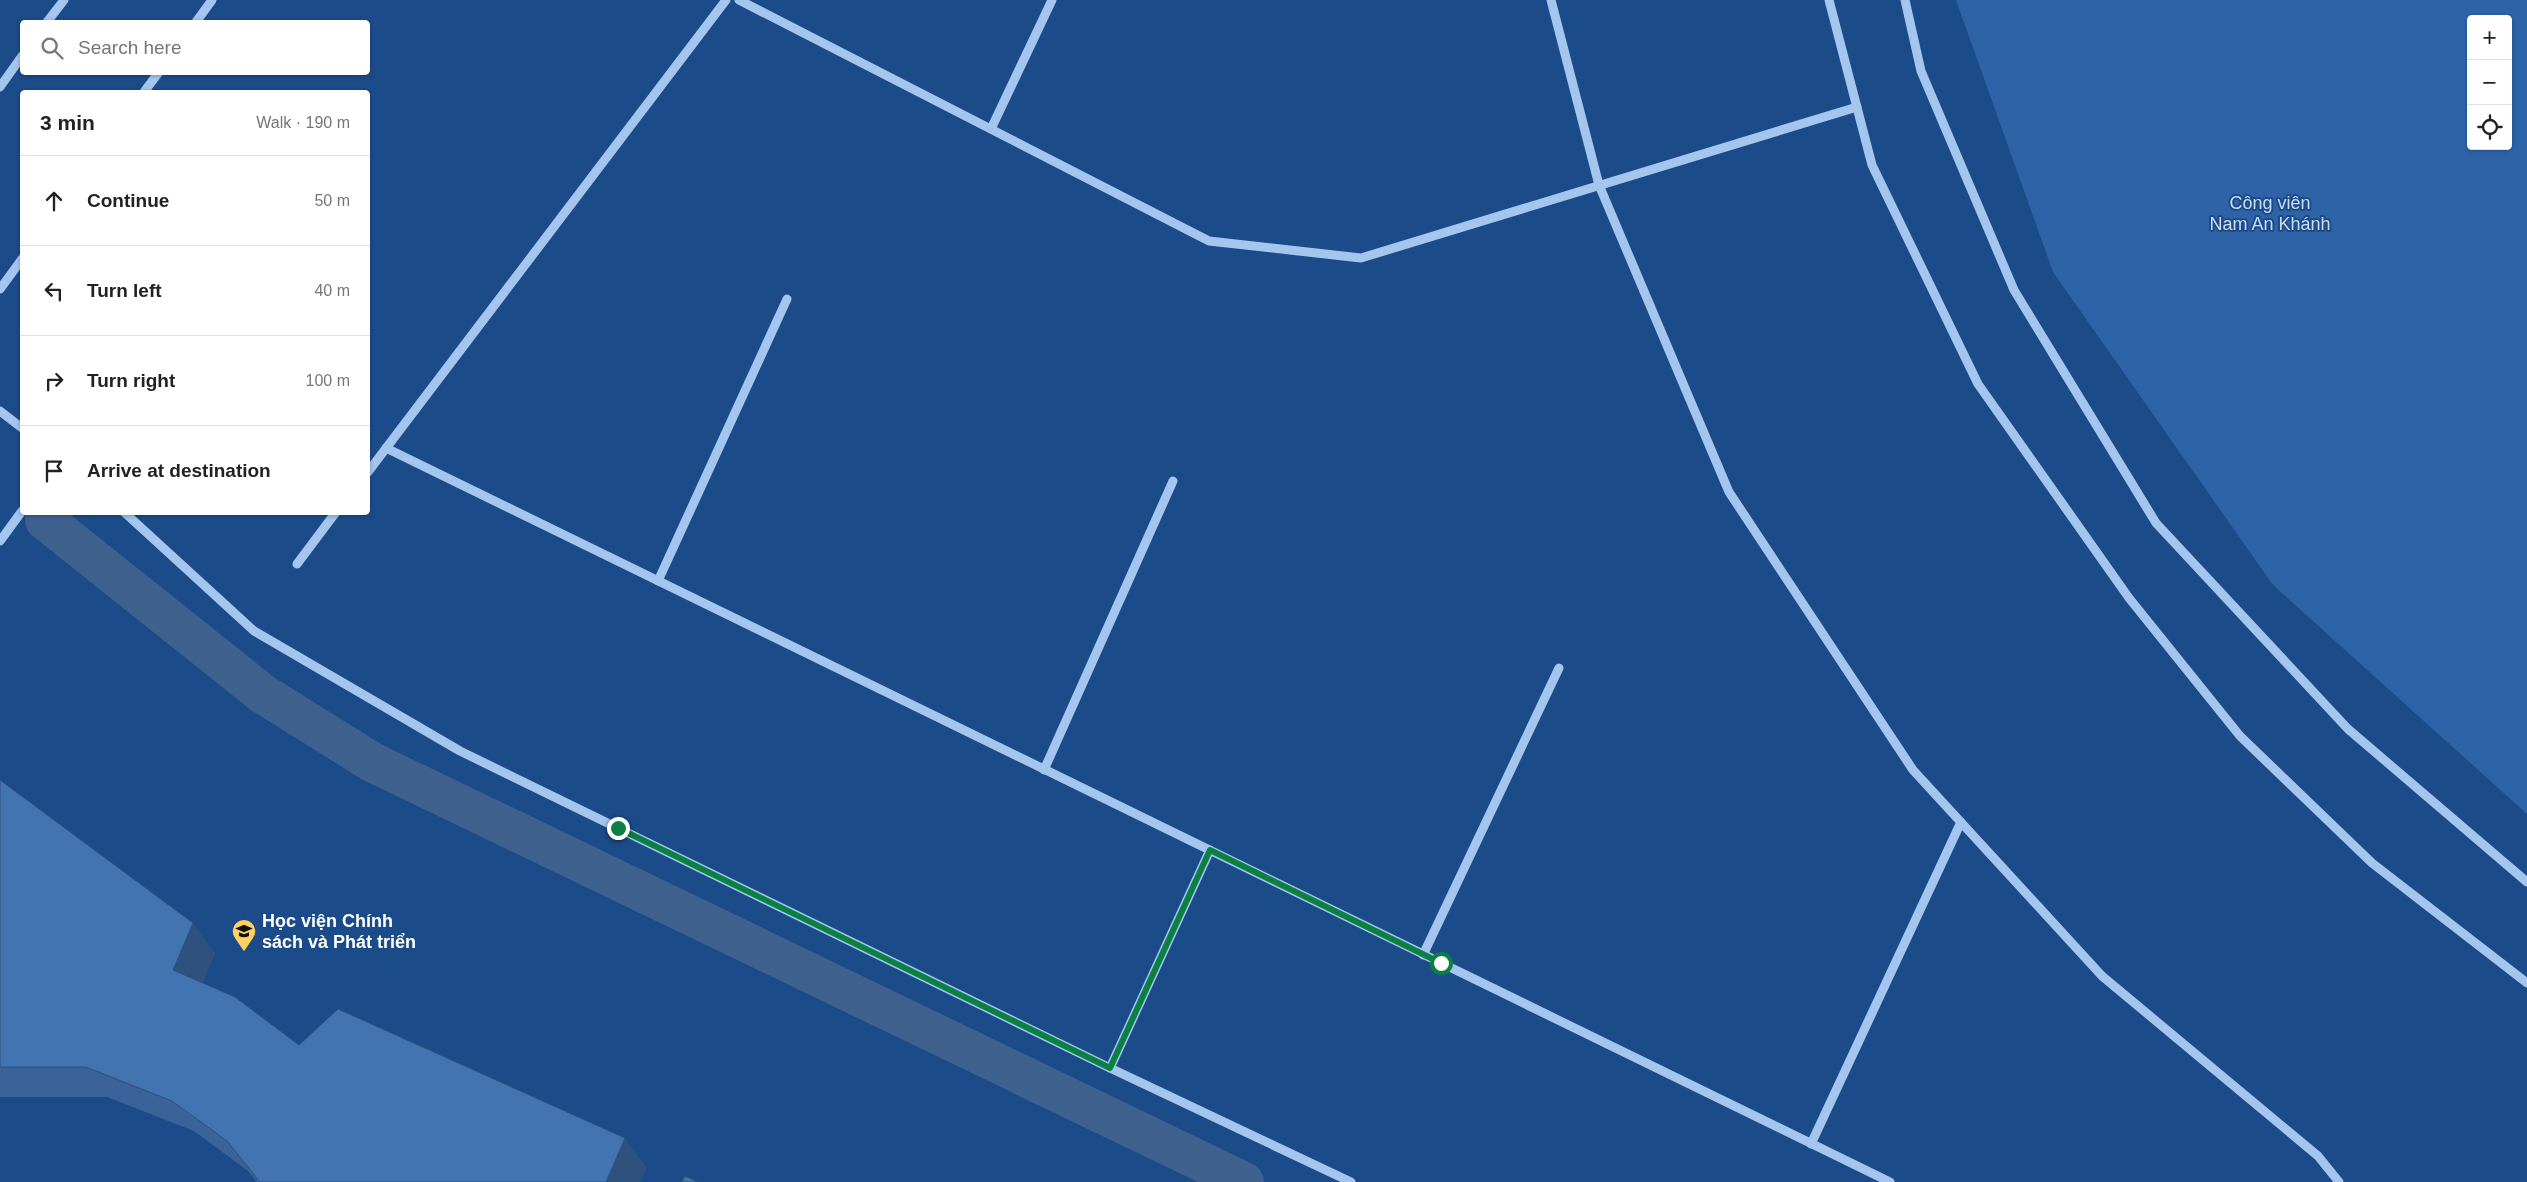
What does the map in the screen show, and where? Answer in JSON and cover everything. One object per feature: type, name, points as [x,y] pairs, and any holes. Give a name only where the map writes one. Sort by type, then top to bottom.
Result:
[{"type":"street","points":[[49,20],[64,0]]},
{"type":"street","points":[[197,20],[212,0]]},
{"type":"street","points":[[370,469],[726,0]]},
{"type":"street","points":[[739,0],[1209,240],[1362,258],[1857,107]]},
{"type":"street","points":[[991,129],[1052,0]]},
{"type":"street","points":[[1551,0],[1599,185],[1729,492],[1913,770],[2102,976],[2318,1156],[2339,1182]]},
{"type":"street","points":[[1829,0],[1872,165],[1978,384],[2129,598],[2240,736],[2372,863],[2527,982]]},
{"type":"street","points":[[1906,0],[1920,71],[2014,290],[2156,523],[2348,729],[2527,882]]},
{"type":"street","points":[[0,87],[20,59]]},
{"type":"street","points":[[146,90],[157,75]]},
{"type":"street","points":[[0,289],[20,261]]},
{"type":"street","points":[[658,581],[787,299]]},
{"type":"street","points":[[0,411],[20,426]]},
{"type":"street","points":[[386,448],[1890,1182]]},
{"type":"street","points":[[1044,770],[1173,481]]},
{"type":"street","points":[[0,541],[20,514]]},
{"type":"street","points":[[127,515],[254,631],[460,751],[1110,1068],[1352,1182]]},
{"type":"street","points":[[297,564],[334,515]]},
{"type":"street","points":[[1423,954],[1559,668]]},
{"type":"street","points":[[1811,1144],[1961,822]]},
{"type":"street","points":[[1110,1068],[1210,850]]},
{"type":"green space","name":"Công viên Nam An Khánh","points":[[1956,0],[2527,0],[2527,814],[2273,585],[2053,272]]},
{"type":"building","points":[[0,780],[193,923],[173,970],[235,997],[299,1045],[338,1009],[625,1138],[606,1182],[260,1182],[227,1141],[172,1101],[86,1067],[0,1067]]},
{"type":"building","points":[[685,1176],[698,1182],[682,1182]]},
{"type":"waterway","points":[[45,520],[263,694],[372,762],[1244,1182]]},
{"type":"place","name":"Học viện Chính sách và Phát triển","points":[[244,952]]},
{"type":"route","points":[[618,828],[1110,1068],[1210,850],[1441,963]]}]
